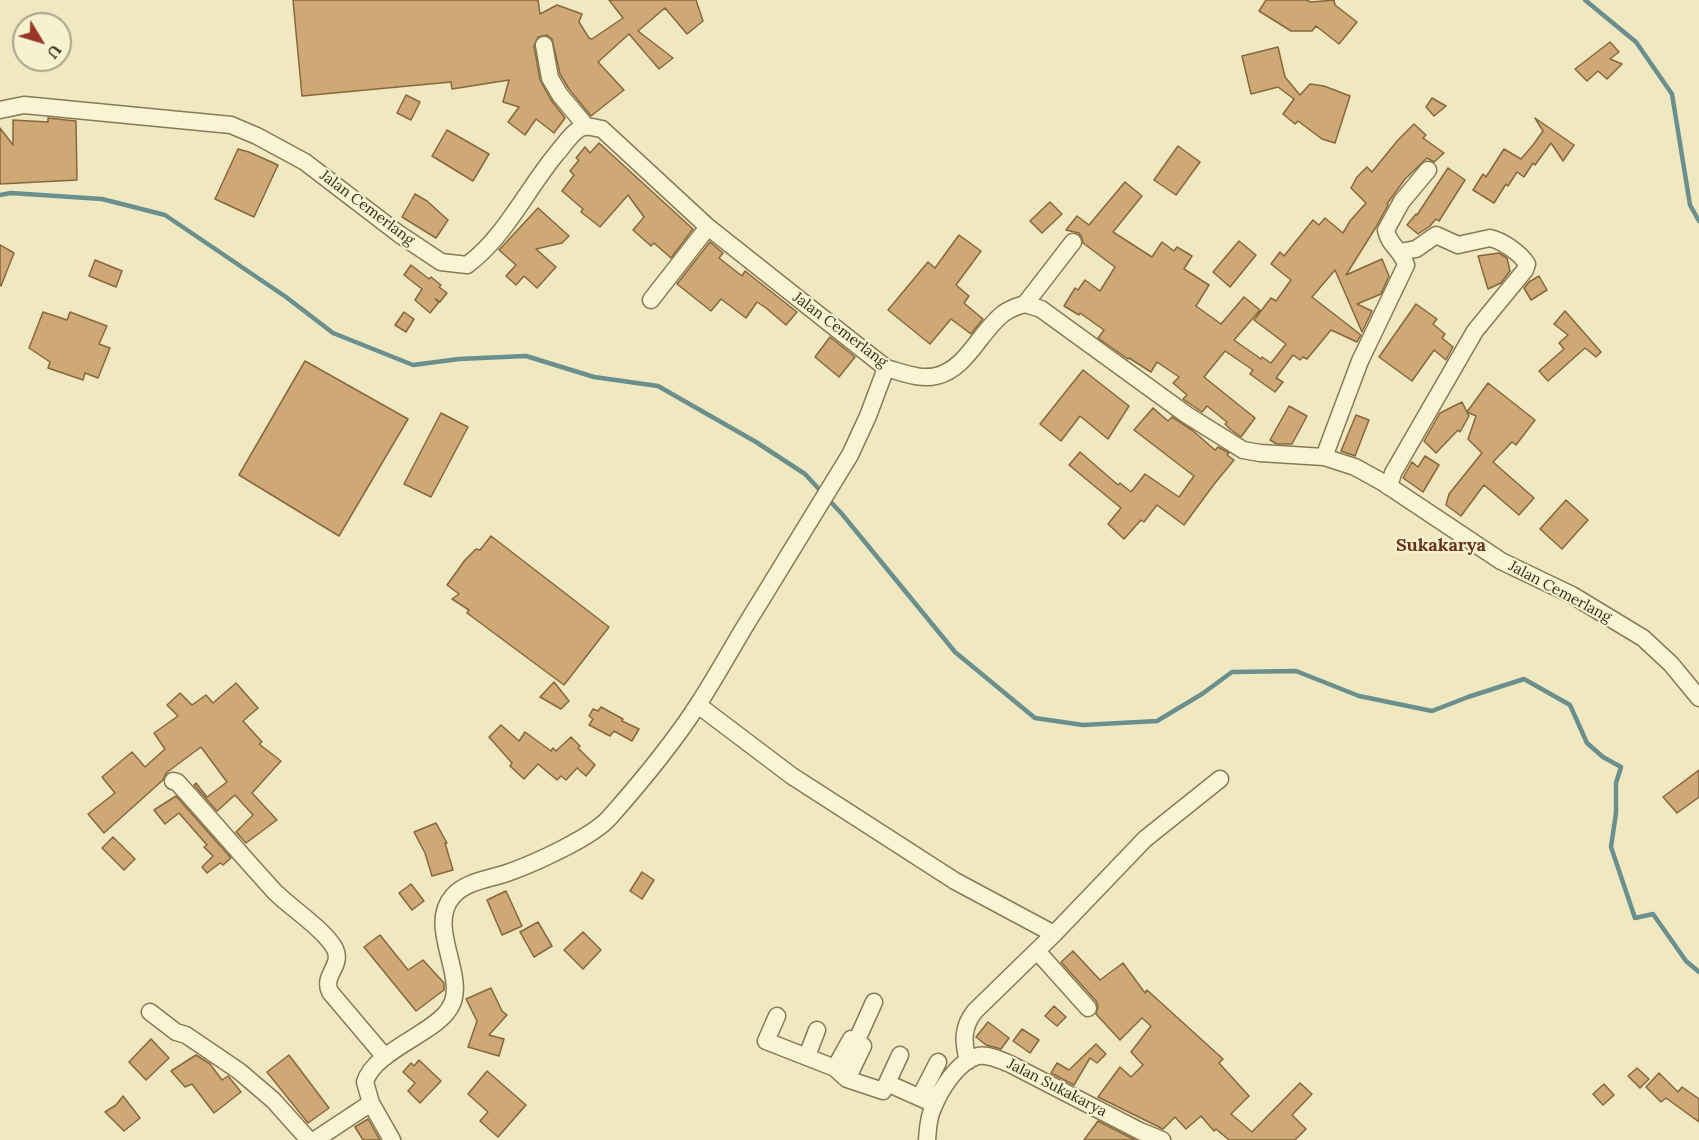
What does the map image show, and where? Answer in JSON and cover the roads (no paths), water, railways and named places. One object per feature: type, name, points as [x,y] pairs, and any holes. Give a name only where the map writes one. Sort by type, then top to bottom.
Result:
[{"type":"street","points":[[544,45],[550,78],[560,95],[586,126]]},
{"type":"street","name":"Jalan Cemerlang","points":[[0,110],[24,105],[231,125],[305,162],[399,234],[441,262],[467,265],[483,253],[543,170],[572,135],[586,126],[602,129],[708,227],[886,368],[913,375],[936,376],[950,370],[965,357],[1002,314],[1025,304],[1041,309],[1187,415],[1243,450],[1324,457],[1355,467],[1501,561],[1572,595],[1643,638],[1671,664],[1699,698]]},
{"type":"street","points":[[1324,457],[1360,361],[1406,266],[1404,256],[1388,240],[1386,230],[1402,201],[1428,170]]},
{"type":"street","points":[[651,300],[708,227]]},
{"type":"street","points":[[1389,487],[1393,473],[1475,331],[1525,270],[1527,264],[1524,258],[1490,238],[1458,245],[1436,235],[1416,249],[1400,252]]},
{"type":"street","points":[[1025,304],[1073,242]]},
{"type":"street","points":[[392,1140],[371,1103],[366,1086],[367,1076],[385,1057],[449,1011],[455,988],[443,916],[453,896],[464,886],[509,873],[583,838],[607,820],[638,784],[698,705],[850,455],[886,368]]},
{"type":"street","points":[[698,705],[792,776],[955,881],[1054,934]]},
{"type":"street","points":[[927,1101],[945,1086],[968,1061],[964,1040],[966,1025],[970,1017],[1145,839],[1220,779]]},
{"type":"street","points":[[173,781],[177,782],[277,893],[331,943],[338,958],[327,979],[327,986],[385,1057]]},
{"type":"street","points":[[1037,951],[1088,1008]]},
{"type":"street","points":[[841,1073],[863,1046],[856,1042],[874,1002]]},
{"type":"street","points":[[150,1012],[176,1032],[186,1035],[239,1071],[273,1100],[309,1140]]},
{"type":"street","points":[[777,1016],[766,1041],[807,1056],[883,1091],[900,1055]]},
{"type":"street","points":[[807,1056],[817,1030]]},
{"type":"street","name":"Jalan Sukakarya","points":[[968,1061],[979,1056],[996,1058],[1162,1140]]},
{"type":"street","points":[[927,1140],[927,1101],[938,1062]]},
{"type":"street","points":[[887,1083],[927,1101]]},
{"type":"street","points":[[315,1140],[371,1103]]},
{"type":"waterway","points":[[1585,0],[1636,42],[1672,94],[1690,205],[1699,221]]},
{"type":"waterway","points":[[0,195],[11,193],[102,199],[165,215],[286,297],[333,333],[413,365],[459,359],[526,356],[594,377],[658,386],[756,442],[805,474],[842,514],[955,652],[1035,718],[1083,725],[1157,721],[1202,694],[1232,672],[1296,671],[1359,696],[1432,711],[1524,679],[1570,705],[1587,743],[1603,757],[1621,767],[1616,783],[1616,813],[1611,847],[1635,918],[1653,914],[1686,961],[1699,972]]},
{"type":"district","name":"Sukakarya","points":[[1441,546]]}]
